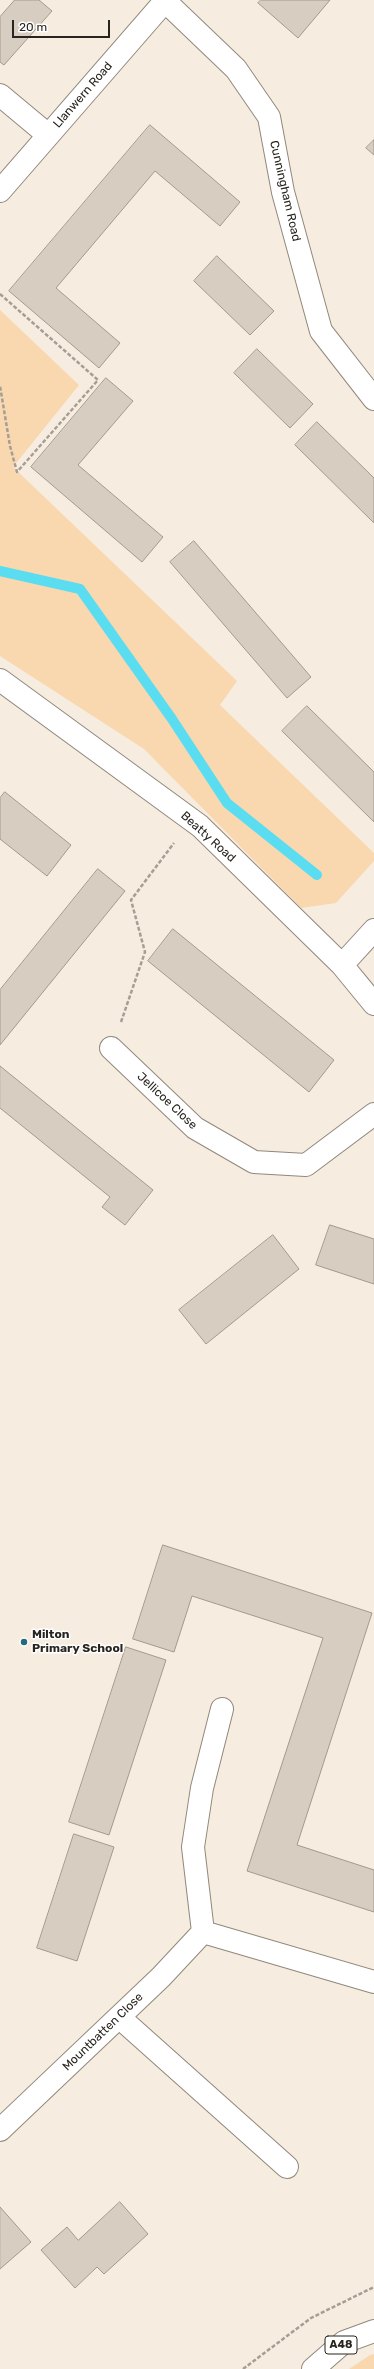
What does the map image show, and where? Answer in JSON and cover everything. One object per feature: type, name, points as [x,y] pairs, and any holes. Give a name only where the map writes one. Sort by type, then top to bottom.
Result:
[{"type":"street","name":"Llanwern Road","points":[[0,191],[166,1]]},
{"type":"street","name":"Cunningham Road","points":[[166,1],[236,69],[268,117],[283,192],[321,332],[374,399]]},
{"type":"street","points":[[0,95],[48,135]]},
{"type":"street","name":"Beatty Road","points":[[0,680],[200,826],[342,965],[374,1004]]},
{"type":"street","points":[[342,965],[374,930]]},
{"type":"street","name":"Jellicoe Close","points":[[111,1048],[195,1128],[254,1162],[306,1166],[374,1114]]},
{"type":"street","points":[[222,1709],[202,1788],[193,1847],[203,1932],[374,1982]]},
{"type":"street","name":"Mountbatten Close","points":[[0,2130],[119,2017],[203,1932]]},
{"type":"street","points":[[119,2017],[287,2167]]},
{"type":"street","name":"A48","points":[[313,2369],[344,2342],[374,2330]]},
{"type":"path","points":[[0,294],[98,380],[17,472],[10,446],[0,386]]},
{"type":"path","points":[[111,1048],[145,952],[131,900],[175,842]]},
{"type":"path","points":[[243,2369],[311,2318],[374,2287]]},
{"type":"shaded area","points":[[0,310],[79,385],[13,467],[237,681],[220,705],[374,853],[374,861],[336,903],[301,908],[144,749],[0,656]]},
{"type":"shaded area","points":[[374,2354],[374,2369],[349,2369],[370,2355]]},
{"type":"building","points":[[15,0],[39,0],[52,11],[4,65],[0,62],[0,17]]},
{"type":"building","points":[[261,0],[330,0],[298,38],[258,3]]},
{"type":"building","points":[[150,125],[240,202],[220,226],[155,171],[56,288],[120,343],[99,368],[9,291]]},
{"type":"building","points":[[374,140],[374,155],[366,148]]},
{"type":"building","points":[[217,256],[274,311],[250,335],[194,281]]},
{"type":"building","points":[[257,349],[313,404],[290,428],[234,373]]},
{"type":"building","points":[[106,378],[133,401],[78,465],[163,537],[142,562],[31,467]]},
{"type":"building","points":[[317,422],[374,478],[374,523],[295,445]]},
{"type":"building","points":[[194,541],[311,677],[287,698],[170,562]]},
{"type":"building","points":[[307,706],[374,772],[374,822],[282,731]]},
{"type":"building","points":[[5,792],[71,845],[47,876],[0,839],[0,798]]},
{"type":"building","points":[[98,869],[125,891],[0,1045],[0,990]]},
{"type":"building","points":[[173,929],[334,1060],[309,1092],[148,961]]},
{"type":"building","points":[[0,1066],[153,1190],[125,1225],[102,1207],[110,1197],[0,1108]]},
{"type":"building","points":[[330,1225],[374,1239],[374,1284],[316,1265]]},
{"type":"building","points":[[273,1235],[299,1269],[206,1344],[179,1310]]},
{"type":"building","points":[[163,1545],[372,1613],[297,1845],[374,1870],[374,1912],[247,1871],[323,1638],[192,1596],[174,1652],[133,1639]]},
{"type":"building","points":[[126,1647],[166,1660],[109,1835],[69,1822]]},
{"type":"building","points":[[74,1834],[114,1847],[77,1961],[37,1948]]},
{"type":"building","points":[[120,2202],[148,2234],[104,2274],[97,2267],[75,2288],[41,2250],[67,2227],[78,2240]]},
{"type":"building","points":[[0,2207],[31,2242],[0,2269]]},
{"type":"waterway","points":[[0,571],[80,589],[172,719],[227,803],[317,875]]},
{"type":"place","name":"Milton Primary School","points":[[24,1642]]}]
